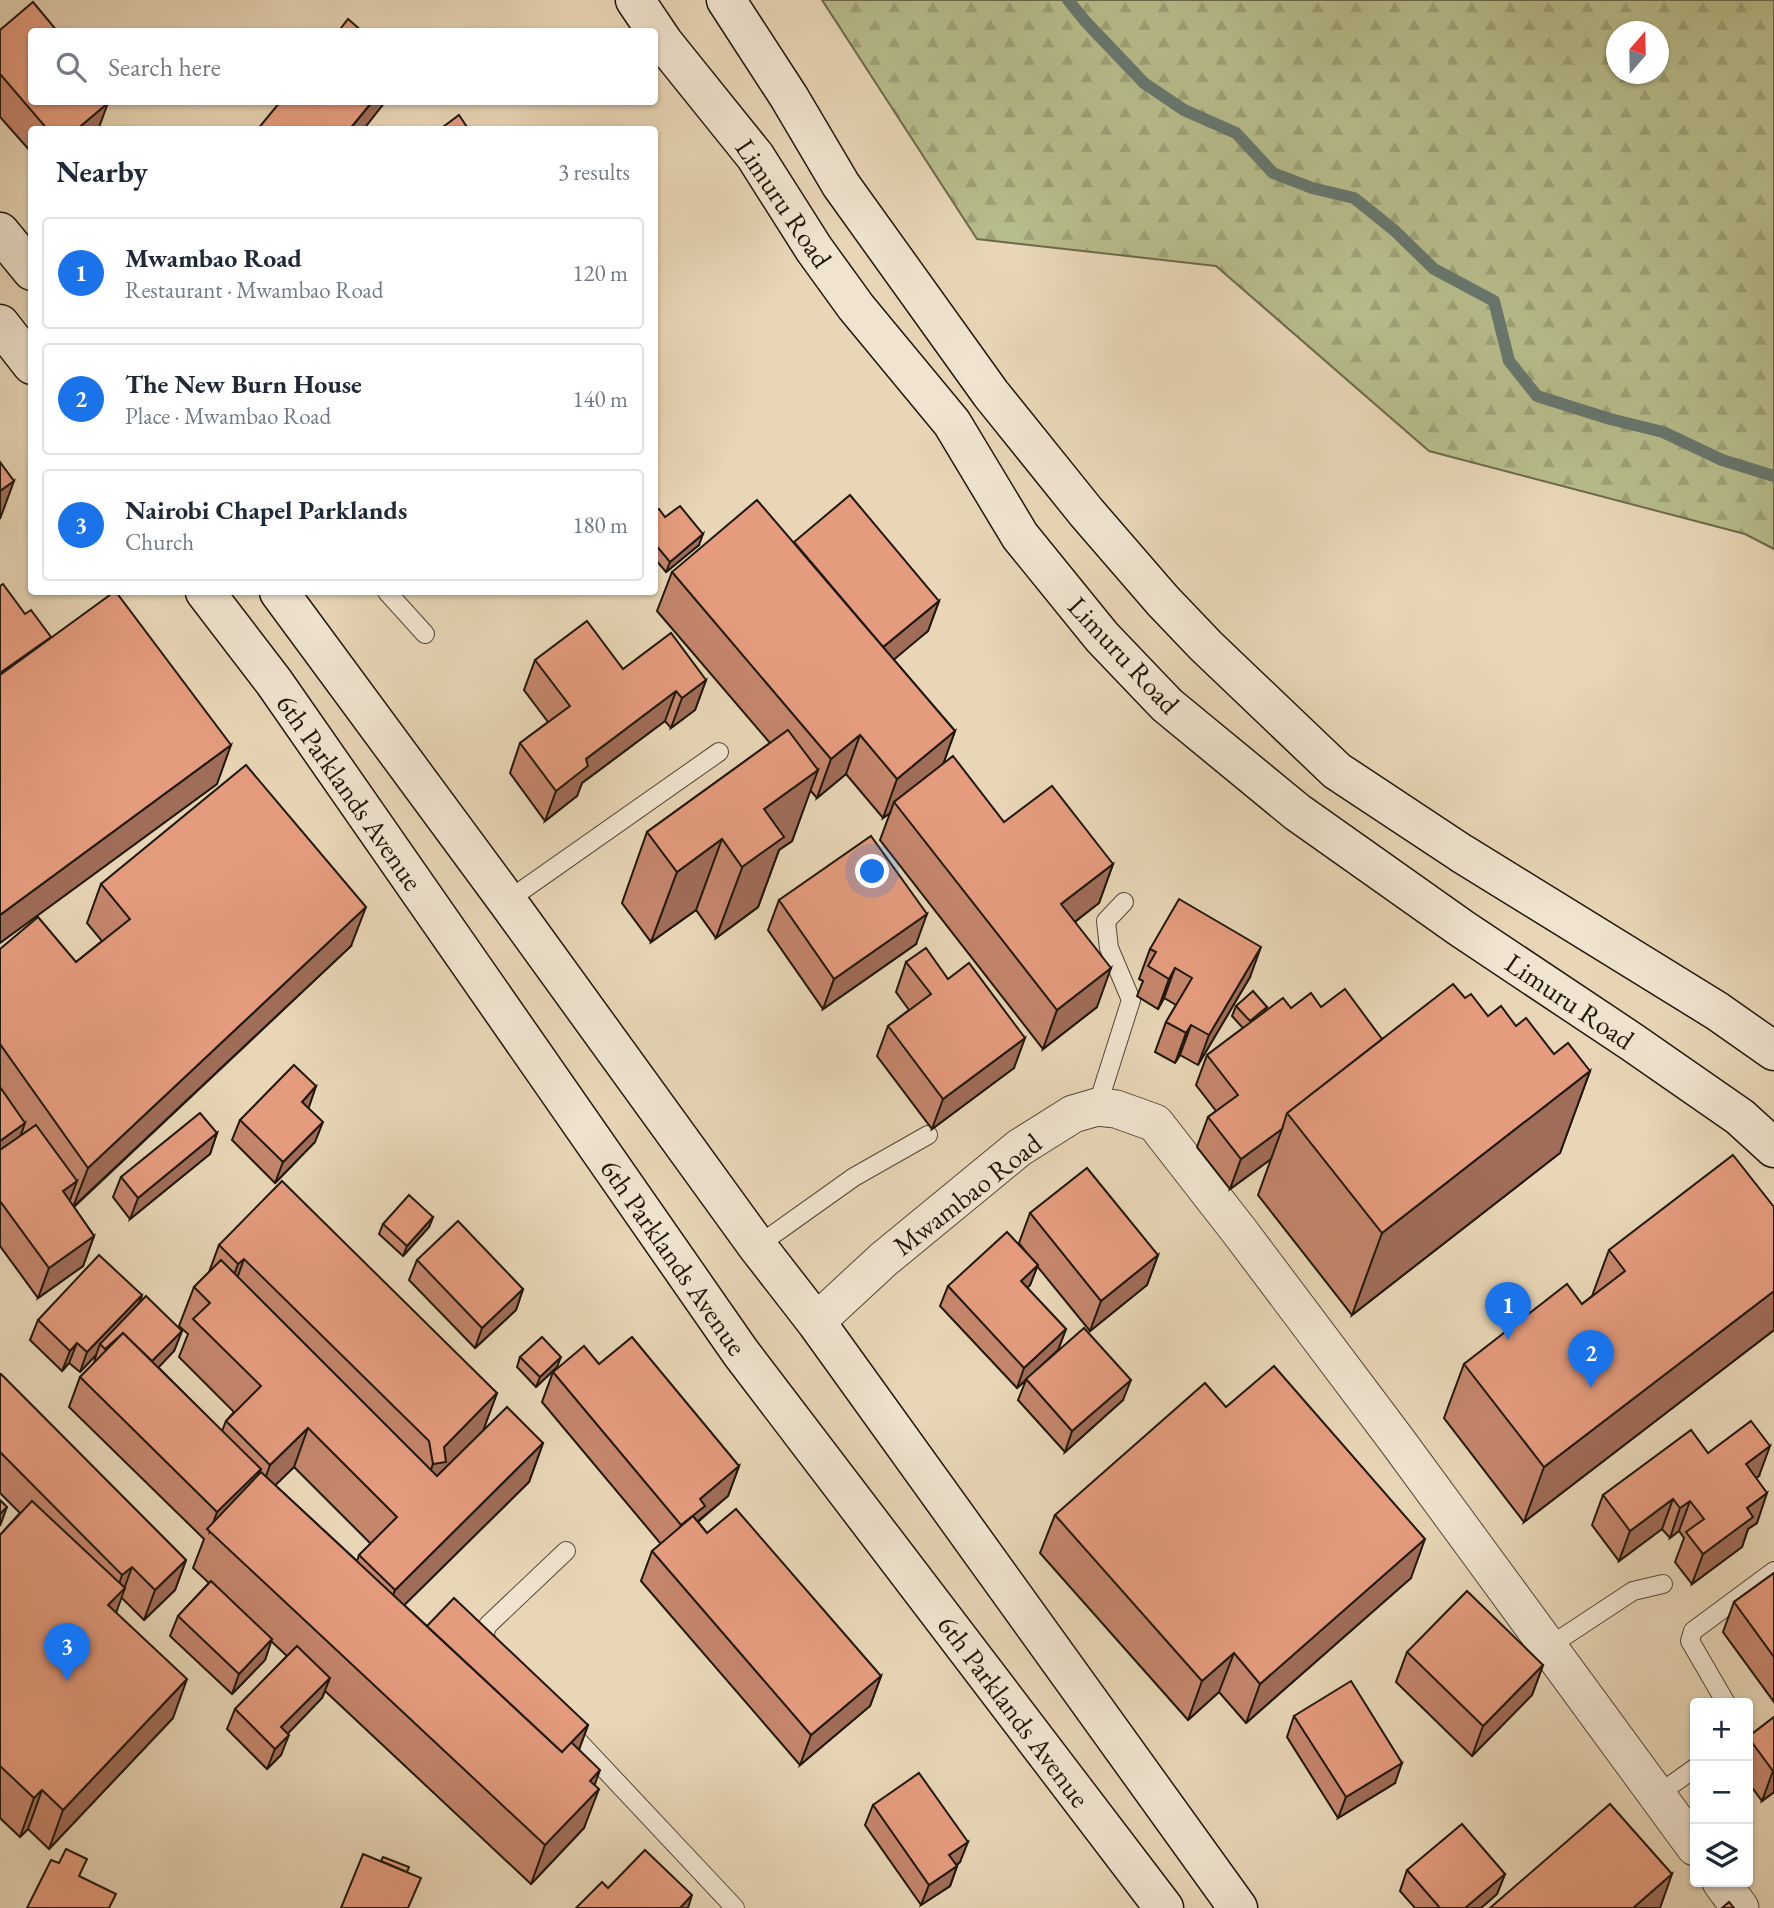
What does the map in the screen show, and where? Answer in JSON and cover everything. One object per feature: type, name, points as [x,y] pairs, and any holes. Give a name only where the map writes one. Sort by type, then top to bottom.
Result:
[{"type":"street","name":"Limuru Road","points":[[635,0],[654,28]]},
{"type":"street","points":[[726,0],[789,97],[841,185],[991,394],[1086,512],[1206,646],[1336,771],[1461,853],[1717,1011],[1774,1051]]},
{"type":"street","name":"Limuru Road","points":[[658,34],[755,156],[814,249],[856,307],[951,423],[1020,536],[1102,638],[1167,705],[1297,812],[1461,928],[1740,1117],[1774,1149]]},
{"type":"street","points":[[0,232],[28,266]]},
{"type":"street","points":[[0,324],[28,360]]},
{"type":"street","name":"6th Parklands Avenue","points":[[207,595],[274,682],[741,1353],[1164,1908]]},
{"type":"street","name":"6th Parklands Avenue","points":[[281,595],[757,1246],[816,1322],[1238,1908]]},
{"type":"street","points":[[1097,1107],[1116,1109],[1155,1124],[1257,1254],[1690,1840]]},
{"type":"street","name":"Mwambao Road","points":[[816,1322],[884,1259],[1019,1148],[1073,1114],[1097,1107]]},
{"type":"street","points":[[1725,1887],[1740,1908]]},
{"type":"lane","points":[[390,595],[425,634]]},
{"type":"lane","points":[[507,901],[719,752]]},
{"type":"lane","points":[[1097,1107],[1131,1000],[1109,948],[1106,921],[1124,902]]},
{"type":"lane","points":[[757,1246],[853,1177],[928,1135]]},
{"type":"lane","points":[[500,1657],[485,1639],[488,1625],[566,1551]]},
{"type":"lane","points":[[1724,1698],[1690,1641],[1691,1636],[1693,1631],[1774,1571]]},
{"type":"lane","points":[[1548,1647],[1633,1591],[1663,1584]]},
{"type":"lane","points":[[556,1718],[735,1908]]},
{"type":"lane","points":[[1657,1795],[1690,1772]]},
{"type":"green space","points":[[822,0],[1774,0],[1774,549],[1745,534],[1429,451],[1216,266],[977,239]]},
{"type":"building","points":[[33,2],[55,28],[28,28],[28,105],[106,105],[81,126],[45,126],[0,74],[0,30]]},
{"type":"building","points":[[348,19],[358,28],[341,28]]},
{"type":"building","points":[[278,105],[370,105],[352,126],[260,126]]},
{"type":"building","points":[[459,115],[466,126],[444,126]]},
{"type":"building","points":[[0,462],[14,481],[0,491]]},
{"type":"building","points":[[850,495],[939,601],[883,647],[794,542]]},
{"type":"building","points":[[757,500],[955,731],[897,779],[860,735],[831,759],[672,572]]},
{"type":"building","points":[[680,506],[703,534],[670,562],[658,548],[658,510],[665,517]]},
{"type":"building","points":[[3,584],[25,614],[31,610],[51,637],[0,673],[0,586]]},
{"type":"building","points":[[110,595],[118,595],[231,745],[0,915],[0,675]]},
{"type":"building","points":[[587,621],[623,669],[671,633],[706,680],[682,698],[676,691],[586,759],[588,766],[556,791],[520,743],[570,706],[535,660]]},
{"type":"building","points":[[788,730],[818,770],[764,809],[784,837],[742,867],[722,839],[677,872],[647,832]]},
{"type":"building","points":[[953,756],[1004,822],[1052,786],[1113,864],[1061,904],[1111,968],[1057,1010],[894,802]]},
{"type":"building","points":[[246,765],[366,907],[88,1168],[0,1044],[0,949],[38,917],[76,962],[130,919],[101,884]]},
{"type":"building","points":[[871,836],[927,914],[834,979],[779,900]]},
{"type":"building","points":[[1179,899],[1261,947],[1209,1035],[1191,1025],[1186,1033],[1166,1022],[1192,978],[1175,968],[1169,979],[1148,966],[1156,952],[1150,949]]},
{"type":"building","points":[[926,948],[948,979],[969,963],[1025,1038],[943,1099],[888,1026],[931,994],[906,962]]},
{"type":"building","points":[[1453,984],[1465,998],[1471,994],[1488,1016],[1501,1006],[1516,1026],[1526,1018],[1554,1054],[1568,1043],[1590,1071],[1382,1233],[1287,1113]]},
{"type":"building","points":[[1345,989],[1382,1039],[1287,1113],[1282,1129],[1241,1159],[1208,1117],[1238,1095],[1207,1055],[1283,998],[1291,1008],[1311,993],[1321,1007]]},
{"type":"building","points":[[1253,991],[1267,1007],[1250,1021],[1236,1006]]},
{"type":"building","points":[[294,1065],[316,1086],[302,1102],[323,1122],[283,1162],[240,1120]]},
{"type":"building","points":[[0,1087],[25,1123],[0,1141]]},
{"type":"building","points":[[200,1113],[217,1133],[138,1198],[121,1177]]},
{"type":"building","points":[[36,1125],[77,1181],[63,1191],[94,1236],[49,1268],[0,1201],[0,1150]]},
{"type":"building","points":[[1733,1155],[1774,1207],[1774,1291],[1544,1467],[1464,1364],[1567,1284],[1582,1304],[1625,1271],[1609,1250]]},
{"type":"building","points":[[1087,1168],[1158,1255],[1101,1301],[1030,1213]]},
{"type":"building","points":[[282,1181],[497,1393],[444,1447],[446,1462],[433,1464],[429,1441],[244,1259],[238,1264],[219,1245]]},
{"type":"building","points":[[409,1195],[433,1217],[407,1246],[383,1224]]},
{"type":"building","points":[[458,1221],[523,1289],[482,1328],[417,1260]]},
{"type":"building","points":[[1007,1232],[1038,1265],[1021,1281],[1066,1329],[1024,1368],[948,1286]]},
{"type":"building","points":[[99,1255],[142,1295],[87,1352],[77,1343],[70,1351],[38,1320]]},
{"type":"building","points":[[221,1260],[437,1476],[507,1407],[543,1443],[395,1590],[359,1555],[397,1517],[308,1428],[270,1465],[226,1421],[261,1386],[193,1319],[210,1303],[194,1287]]},
{"type":"building","points":[[146,1296],[182,1331],[152,1361],[123,1333],[105,1349],[100,1344]]},
{"type":"building","points":[[1084,1328],[1131,1380],[1072,1431],[1026,1379]]},
{"type":"building","points":[[123,1333],[261,1469],[217,1512],[80,1377]]},
{"type":"building","points":[[542,1337],[561,1357],[540,1377],[520,1357]]},
{"type":"building","points":[[632,1337],[739,1466],[700,1499],[705,1506],[681,1525],[553,1372],[584,1346],[599,1364]]},
{"type":"building","points":[[1274,1366],[1425,1539],[1260,1684],[1234,1653],[1202,1681],[1055,1515],[1205,1383],[1226,1407]]},
{"type":"building","points":[[0,1374],[186,1560],[155,1590],[132,1567],[122,1575],[0,1452]]},
{"type":"building","points":[[1751,1421],[1770,1446],[1746,1464],[1767,1493],[1747,1508],[1753,1517],[1703,1554],[1686,1532],[1704,1519],[1690,1501],[1680,1508],[1673,1499],[1630,1531],[1603,1495],[1691,1430],[1708,1453]]},
{"type":"building","points":[[261,1472],[562,1752],[571,1742],[600,1770],[590,1781],[599,1789],[545,1845],[207,1529]]},
{"type":"building","points":[[0,1500],[7,1507],[0,1514]]},
{"type":"building","points":[[32,1501],[125,1588],[108,1605],[187,1679],[63,1810],[42,1790],[34,1798],[0,1766],[0,1535]]},
{"type":"building","points":[[736,1509],[881,1676],[811,1735],[652,1551],[693,1516],[707,1533]]},
{"type":"building","points":[[1774,1573],[1774,1657],[1734,1602]]},
{"type":"building","points":[[211,1581],[272,1639],[239,1674],[178,1616]]},
{"type":"building","points":[[1467,1591],[1543,1665],[1483,1726],[1407,1652]]},
{"type":"building","points":[[454,1598],[588,1725],[562,1752],[427,1626]]},
{"type":"building","points":[[297,1646],[330,1678],[281,1727],[289,1735],[275,1749],[235,1709]]},
{"type":"building","points":[[1351,1681],[1402,1763],[1346,1797],[1294,1716]]},
{"type":"building","points":[[1774,1717],[1774,1771],[1753,1744],[1753,1733]]},
{"type":"building","points":[[919,1773],[968,1842],[949,1855],[957,1866],[929,1885],[873,1805]]},
{"type":"building","points":[[1610,1804],[1672,1874],[1633,1908],[1490,1908]]},
{"type":"building","points":[[1462,1824],[1505,1874],[1465,1908],[1440,1908],[1407,1870]]},
{"type":"building","points":[[66,1849],[87,1859],[79,1876],[116,1894],[109,1908],[27,1908],[51,1860],[59,1863]]},
{"type":"building","points":[[645,1850],[692,1895],[680,1908],[576,1908],[602,1882],[608,1888]]},
{"type":"building","points":[[363,1854],[421,1878],[408,1908],[341,1908]]},
{"type":"building","points":[[383,1857],[409,1867],[407,1872],[381,1861]]},
{"type":"building","points":[[1729,1902],[1734,1908],[1722,1908]]},
{"type":"waterway","points":[[1068,0],[1144,83],[1184,110],[1236,133],[1273,173],[1312,188],[1354,198],[1394,230],[1434,269],[1494,301],[1509,361],[1537,396],[1663,432],[1722,460],[1774,476]]},
{"type":"place","name":"Mwambao Road","points":[[1508,1340]]},
{"type":"place","name":"The New Burn House","points":[[1591,1388]]},
{"type":"place","name":"Nairobi Chapel Parklands","points":[[67,1681]]}]
